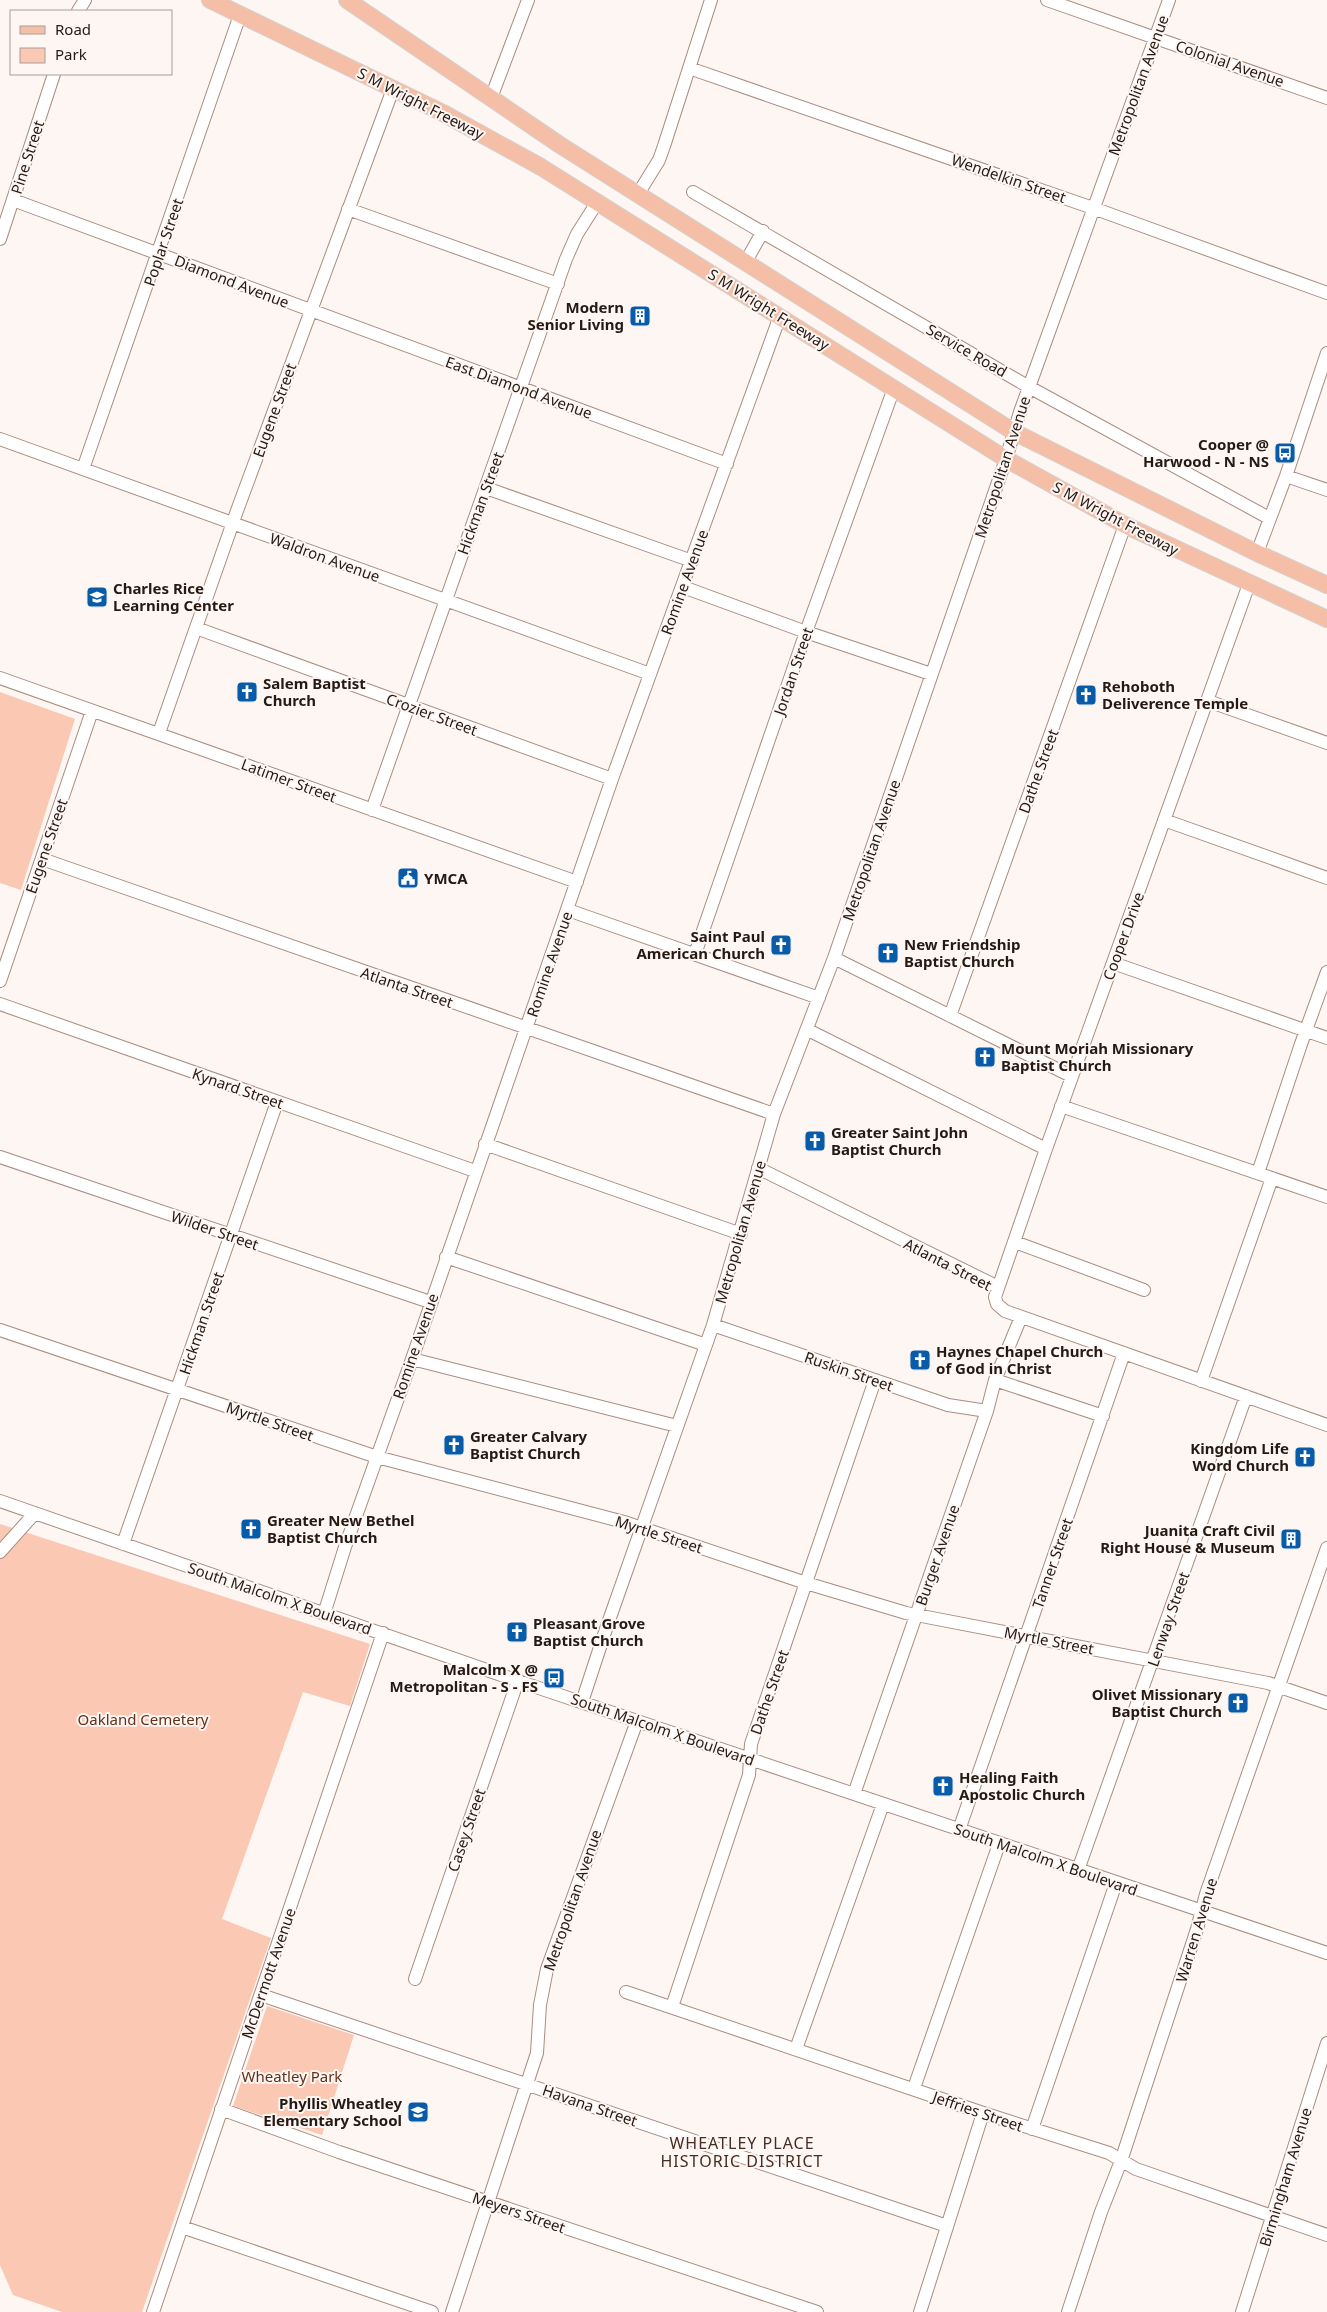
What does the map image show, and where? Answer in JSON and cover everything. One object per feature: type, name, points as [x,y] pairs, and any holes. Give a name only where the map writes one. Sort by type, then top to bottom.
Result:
[{"type":"main road","name":"S M Wright Freeway","points":[[210,0],[492,139],[598,201],[1006,459],[1126,525],[1327,619]]},
{"type":"main road","name":"S M Wright Freeway","points":[[347,0],[491,98],[638,194],[1014,432],[1257,553],[1327,585]]},
{"type":"street","points":[[491,98],[528,0]]},
{"type":"street","points":[[638,194],[664,146],[711,0]]},
{"type":"street","name":"Colonial Avenue","points":[[1047,0],[1327,98]]},
{"type":"street","name":"Metropolitan Avenue","points":[[582,1702],[677,1426],[714,1326],[774,1114],[808,1030],[834,958],[1006,459],[1029,387],[1169,0]]},
{"type":"street","name":"Poplar Street","points":[[83,469],[159,254],[240,14]]},
{"type":"street","name":"Wendelkin Street","points":[[689,68],[1094,208],[1327,293]]},
{"type":"street","name":"Pine Street","points":[[0,239],[54,75]]},
{"type":"street","name":"Eugene Street","points":[[159,734],[233,523],[393,89]]},
{"type":"street","name":"Service Road","points":[[693,192],[1029,387],[1269,518]]},
{"type":"street","name":"Diamond Avenue","points":[[13,200],[310,311]]},
{"type":"street","name":"Hickman Street","points":[[372,810],[444,600],[522,388],[566,259],[578,234],[598,201]]},
{"type":"street","points":[[348,209],[558,284]]},
{"type":"street","points":[[745,263],[763,231]]},
{"type":"street","name":"East Diamond Avenue","points":[[310,311],[727,464]]},
{"type":"street","name":"Romine Avenue","points":[[324,1614],[344,1547],[412,1359],[475,1171],[527,1029],[612,779],[780,316]]},
{"type":"street","points":[[1257,553],[1286,476],[1327,353]]},
{"type":"street","name":"Jordan Street","points":[[694,954],[806,632],[894,388]]},
{"type":"street","name":"Waldron Avenue","points":[[0,439],[650,674]]},
{"type":"street","points":[[1286,476],[1327,490]]},
{"type":"street","points":[[486,488],[692,560]]},
{"type":"street","name":"Dathe Street","points":[[950,1016],[1126,525]]},
{"type":"street","name":"Cooper Drive","points":[[998,1287],[1061,1106],[1249,584]]},
{"type":"street","points":[[683,587],[806,632],[931,674]]},
{"type":"street","name":"Crozier Street","points":[[196,628],[612,779]]},
{"type":"street","name":"Latimer Street","points":[[0,678],[578,882]]},
{"type":"street","points":[[1208,701],[1327,743]]},
{"type":"street","name":"Eugene Street","points":[[0,981],[92,711]]},
{"type":"street","points":[[1164,820],[1327,878]]},
{"type":"street","name":"Atlanta Street","points":[[42,859],[774,1114]]},
{"type":"street","points":[[568,910],[819,998]]},
{"type":"street","points":[[834,958],[1072,1076]]},
{"type":"street","points":[[1113,963],[1327,1038]]},
{"type":"street","points":[[1258,1173],[1327,972]]},
{"type":"street","name":"Kynard Street","points":[[0,1004],[475,1171]]},
{"type":"street","points":[[808,1030],[1046,1149]]},
{"type":"street","name":"Hickman Street","points":[[123,1544],[232,1236],[277,1102]]},
{"type":"street","points":[[1061,1106],[1327,1197]]},
{"type":"street","points":[[485,1144],[741,1234]]},
{"type":"street","name":"Wilder Street","points":[[0,1157],[430,1302]]},
{"type":"street","name":"Atlanta Street","points":[[758,1168],[998,1287],[995,1297],[997,1304],[1005,1311],[1327,1426]]},
{"type":"street","points":[[1201,1381],[1272,1178]]},
{"type":"street","points":[[1015,1242],[1144,1290]]},
{"type":"street","points":[[446,1257],[706,1345]]},
{"type":"street","name":"Burger Avenue","points":[[854,1794],[987,1411],[995,1380],[1021,1317]]},
{"type":"street","name":"Ruskin Street","points":[[714,1326],[948,1405],[987,1411]]},
{"type":"street","name":"Myrtle Street","points":[[0,1330],[377,1457],[642,1527],[806,1583],[916,1615],[1153,1660],[1279,1687],[1327,1703]]},
{"type":"street","name":"Tanner Street","points":[[959,1830],[1124,1353]]},
{"type":"street","points":[[412,1359],[677,1426]]},
{"type":"street","name":"Dathe Street","points":[[672,2006],[749,1775],[750,1744],[875,1380]]},
{"type":"street","points":[[995,1380],[1103,1416]]},
{"type":"street","name":"Lenway Street","points":[[1078,1870],[1246,1396]]},
{"type":"street","name":"South Malcolm X Boulevard","points":[[0,1501],[637,1721],[1327,1953]]},
{"type":"street","points":[[0,1552],[36,1513]]},
{"type":"street","name":"Warren Avenue","points":[[1068,2312],[1101,2212],[1121,2161],[1210,1885],[1327,1548]]},
{"type":"street","name":"McDermott Avenue","points":[[153,2312],[383,1633]]},
{"type":"street","name":"Casey Street","points":[[415,1979],[518,1680]]},
{"type":"street","name":"Metropolitan Avenue","points":[[452,2312],[537,2053],[540,2005],[546,1969],[637,1721]]},
{"type":"street","points":[[796,2049],[883,1804]]},
{"type":"street","points":[[914,2088],[1000,1844]]},
{"type":"street","points":[[1032,2129],[1116,1883]]},
{"type":"street","name":"Jeffries Street","points":[[626,1992],[914,2088],[983,2113],[1108,2153],[1136,2169],[1327,2234]]},
{"type":"street","name":"Havana Street","points":[[260,1995],[948,2226]]},
{"type":"street","name":"Birmingham Avenue","points":[[1242,2312],[1327,2042]]},
{"type":"street","name":"Meyers Street","points":[[221,2109],[818,2312]]},
{"type":"street","points":[[920,2312],[983,2113]]},
{"type":"street","points":[[182,2227],[432,2312]]},
{"type":"green space","points":[[0,692],[75,719],[21,890],[0,883]]},
{"type":"green space","name":"Oakland Cemetery","points":[[0,1524],[370,1644],[350,1706],[303,1692],[222,1919],[271,1938],[142,2312],[62,2312],[13,2295],[0,2265]]},
{"type":"green space","name":"Wheatley Park","points":[[267,2006],[354,2035],[322,2135],[233,2106]]},
{"type":"place","name":"Modern Senior Living","points":[[640,316]]},
{"type":"place","name":"Cooper @ Harwood - N - NS","points":[[1285,453]]},
{"type":"place","name":"Charles Rice Learning Center","points":[[97,597]]},
{"type":"place","name":"Salem Baptist Church","points":[[247,692]]},
{"type":"place","name":"Rehoboth Deliverence Temple","points":[[1086,695]]},
{"type":"place","name":"YMCA","points":[[408,878]]},
{"type":"place","name":"Saint Paul American Church","points":[[781,945]]},
{"type":"place","name":"New Friendship Baptist Church","points":[[888,953]]},
{"type":"place","name":"Mount Moriah Missionary Baptist Church","points":[[985,1057]]},
{"type":"place","name":"Greater Saint John Baptist Church","points":[[815,1141]]},
{"type":"place","name":"Haynes Chapel Church of God in Christ","points":[[920,1360]]},
{"type":"place","name":"Greater Calvary Baptist Church","points":[[454,1445]]},
{"type":"place","name":"Kingdom Life Word Church","points":[[1305,1457]]},
{"type":"place","name":"Greater New Bethel Baptist Church","points":[[251,1529]]},
{"type":"place","name":"Juanita Craft Civil Right House & Museum","points":[[1291,1539]]},
{"type":"place","name":"Pleasant Grove Baptist Church","points":[[517,1632]]},
{"type":"place","name":"Malcolm X @ Metropolitan - S - FS","points":[[554,1678]]},
{"type":"place","name":"Olivet Missionary Baptist Church","points":[[1238,1703]]},
{"type":"place","name":"Healing Faith Apostolic Church","points":[[943,1786]]},
{"type":"place","name":"Phyllis Wheatley Elementary School","points":[[418,2112]]},
{"type":"district","name":"WHEATLEY PLACE HISTORIC DISTRICT","points":[[742,2152]]}]
